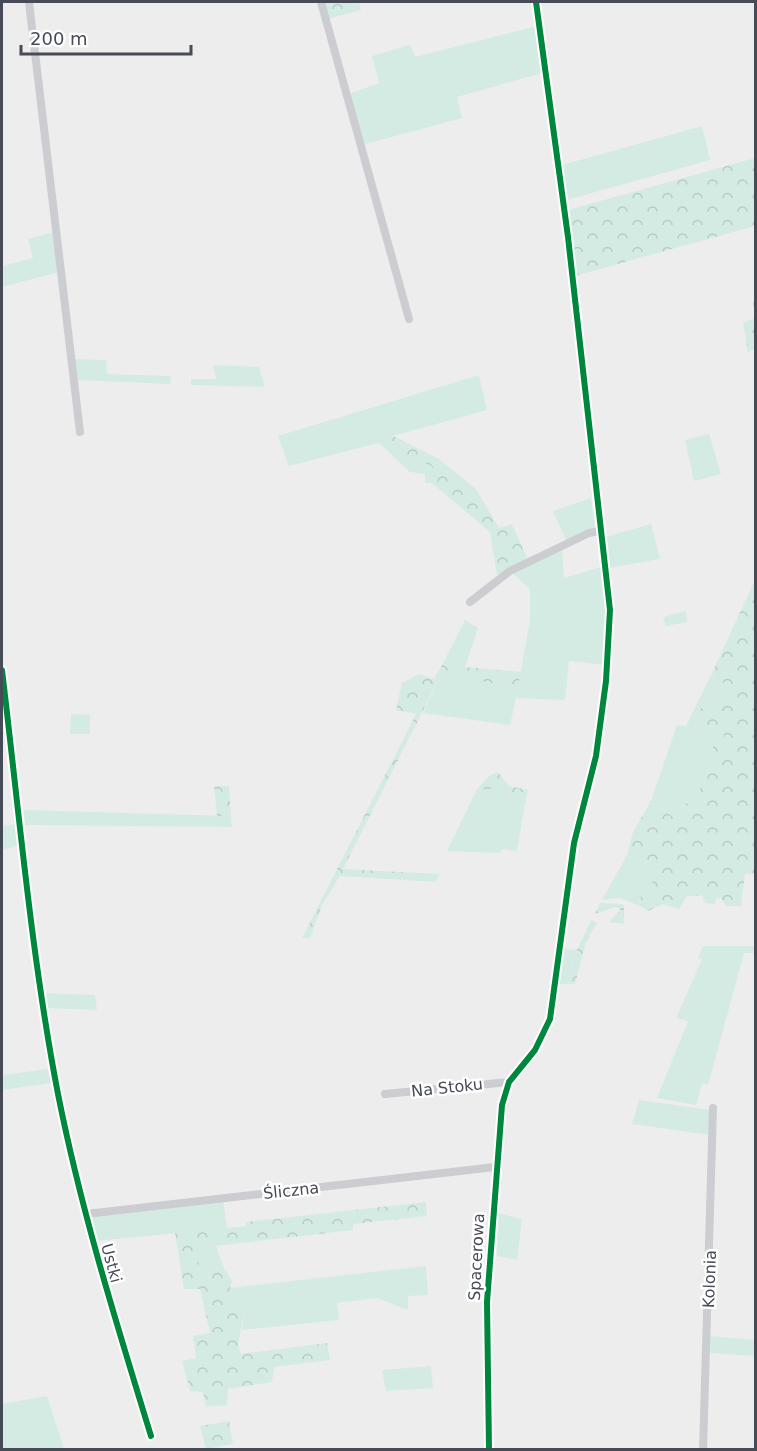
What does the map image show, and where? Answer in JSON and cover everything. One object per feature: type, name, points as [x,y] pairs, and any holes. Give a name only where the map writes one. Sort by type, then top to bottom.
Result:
[{"type":"street","points":[[29,2],[80,432]]},
{"type":"street","points":[[321,2],[409,319]]},
{"type":"street","name":"Spacerowa","points":[[489,1449],[487,1302],[495,1167],[502,1106],[509,1082],[535,1050],[550,1019],[574,843],[596,756],[610,638],[610,610],[599,531],[568,237],[536,2]]},
{"type":"street","points":[[470,602],[510,571],[589,533],[599,531]]},
{"type":"street","name":"Ustki","points":[[2,670],[46,1027],[58,1096],[102,1280],[150,1436]]},
{"type":"street","name":"Na Stoku","points":[[385,1094],[509,1082]]},
{"type":"street","name":"Kolonia","points":[[702,1449],[713,1108]]},
{"type":"street","name":"Śliczna","points":[[86,1214],[495,1167]]},
{"type":"green space","points":[[359,2],[361,10],[328,19],[324,3]]},
{"type":"green space","points":[[537,26],[542,73],[457,97],[462,118],[362,145],[346,95],[379,83],[372,56],[410,45],[415,57]]},
{"type":"green space","points":[[702,126],[710,160],[567,200],[562,165]]},
{"type":"green space","points":[[755,158],[755,226],[575,276],[568,210]]},
{"type":"green space","points":[[54,232],[59,272],[2,287],[2,266],[33,258],[28,239]]},
{"type":"green space","points":[[755,318],[755,349],[748,352],[743,323]]},
{"type":"green space","points":[[74,359],[106,360],[107,374],[171,376],[170,384],[75,380]]},
{"type":"green space","points":[[213,365],[259,367],[265,387],[191,385],[191,379],[216,379]]},
{"type":"green space","points":[[479,375],[487,410],[393,436],[387,446],[433,466],[432,483],[425,483],[425,474],[410,472],[379,443],[289,466],[278,436]]},
{"type":"green space","points":[[709,434],[721,474],[694,481],[685,440]]},
{"type":"green space","points":[[393,436],[439,459],[476,489],[499,528],[512,524],[528,560],[497,575],[490,532],[432,483],[432,466],[386,446]]},
{"type":"green space","points":[[591,498],[595,528],[566,540],[553,511]]},
{"type":"green space","points":[[651,524],[660,559],[608,568],[605,537]]},
{"type":"green space","points":[[562,549],[564,578],[601,567],[606,614],[605,665],[569,661],[565,700],[516,698],[530,620],[530,589],[511,572]]},
{"type":"green space","points":[[755,580],[755,873],[745,874],[741,906],[726,906],[721,898],[716,899],[715,904],[705,903],[702,895],[687,896],[679,909],[663,904],[648,911],[640,906],[639,899],[663,868],[627,855],[633,832],[651,801],[674,818],[704,784],[715,739],[723,740],[724,733],[694,729],[701,708],[719,703],[725,683],[714,682],[713,671]]},
{"type":"green space","points":[[686,611],[687,622],[666,626],[663,617]]},
{"type":"green space","points":[[465,620],[478,628],[465,667],[442,665]]},
{"type":"green space","points":[[442,665],[521,672],[516,698],[496,684],[442,673],[343,869],[439,874],[436,882],[340,876],[322,905],[310,938],[302,938],[416,714],[396,710],[402,683],[419,674],[434,679]]},
{"type":"green space","points":[[713,671],[714,682],[725,683],[719,703],[701,708],[694,729],[725,733],[723,740],[715,740],[704,784],[674,818],[651,801],[677,725],[686,726]]},
{"type":"green space","points":[[442,673],[496,684],[516,698],[510,725],[423,713]]},
{"type":"green space","points":[[71,714],[90,715],[90,734],[70,734]]},
{"type":"green space","points":[[498,772],[509,786],[528,790],[523,814],[505,789],[477,789],[490,775]]},
{"type":"green space","points":[[214,786],[229,786],[231,816],[217,816]]},
{"type":"green space","points":[[477,789],[505,789],[523,814],[517,851],[503,849],[499,853],[447,851]]},
{"type":"green space","points":[[24,810],[231,816],[232,827],[25,825]]},
{"type":"green space","points":[[18,824],[21,845],[2,850],[2,826]]},
{"type":"green space","points":[[627,855],[664,868],[639,899],[640,906],[620,898],[602,900]]},
{"type":"green space","points":[[600,903],[622,904],[624,924],[609,922],[621,910],[616,907],[595,914]]},
{"type":"green space","points":[[591,920],[597,923],[586,942],[575,984],[566,984],[577,950]]},
{"type":"green space","points":[[703,946],[755,946],[755,953],[744,953],[708,1085],[702,1083],[696,1105],[657,1098],[688,1021],[676,1018],[702,959],[698,958]]},
{"type":"green space","points":[[564,949],[577,950],[566,984],[559,984]]},
{"type":"green space","points":[[44,993],[95,995],[97,1010],[46,1008]]},
{"type":"green space","points":[[48,1069],[51,1083],[2,1090],[2,1075]]},
{"type":"green space","points":[[639,1100],[711,1110],[710,1135],[632,1124]]},
{"type":"green space","points":[[223,1200],[227,1228],[96,1241],[91,1221],[95,1215]]},
{"type":"green space","points":[[426,1202],[427,1216],[353,1224],[353,1230],[207,1247],[205,1239],[195,1246],[203,1283],[210,1283],[209,1271],[223,1266],[232,1281],[228,1297],[236,1302],[244,1314],[238,1345],[241,1354],[327,1343],[330,1360],[274,1367],[272,1382],[228,1389],[227,1405],[206,1407],[203,1392],[190,1391],[182,1361],[196,1358],[193,1336],[210,1333],[200,1289],[184,1289],[175,1233],[246,1226],[246,1222]]},
{"type":"green space","points":[[498,1213],[522,1219],[517,1260],[497,1256]]},
{"type":"green space","points":[[205,1239],[207,1247],[216,1246],[223,1266],[209,1271],[210,1283],[203,1284],[194,1247]]},
{"type":"green space","points":[[426,1266],[428,1295],[408,1296],[408,1310],[377,1298],[337,1303],[339,1320],[242,1330],[244,1314],[228,1297],[230,1288]]},
{"type":"green space","points":[[710,1336],[755,1340],[755,1356],[710,1353]]},
{"type":"green space","points":[[431,1366],[433,1388],[386,1391],[382,1370]]},
{"type":"green space","points":[[47,1396],[64,1449],[2,1449],[2,1404]]},
{"type":"green space","points":[[229,1421],[233,1444],[206,1449],[200,1426]]},
{"type":"cycle path","points":[[489,1450],[487,1302],[502,1105],[509,1082],[535,1050],[550,1019],[574,843],[596,756],[606,681],[610,610],[568,237],[536,2]]},
{"type":"cycle path","points":[[2,670],[40,989],[58,1094],[88,1223],[151,1436]]}]
